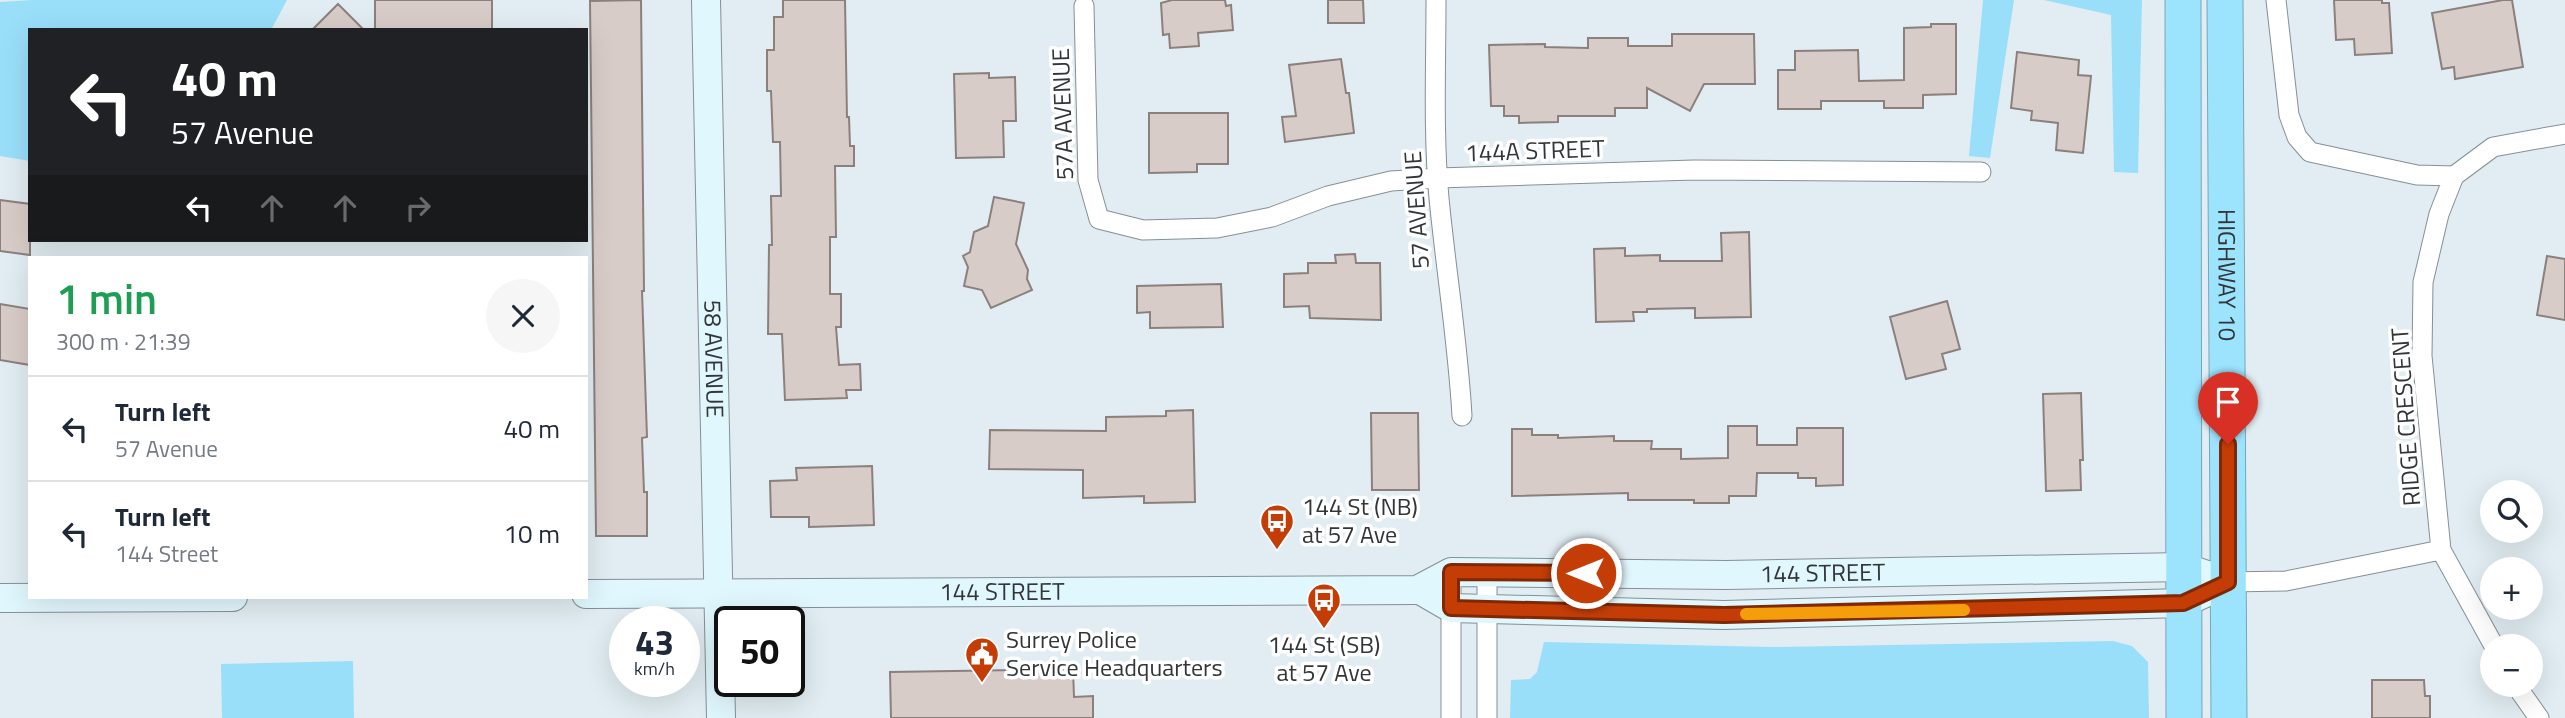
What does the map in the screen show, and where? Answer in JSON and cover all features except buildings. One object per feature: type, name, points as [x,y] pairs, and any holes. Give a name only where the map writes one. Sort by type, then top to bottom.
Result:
[{"type":"highway","name":"HIGHWAY 10","points":[[2183,0],[2183,718]]},
{"type":"highway","name":"HIGHWAY 10","points":[[2225,0],[2229,718]]},
{"type":"main road","name":"58 AVENUE","points":[[706,0],[721,718]]},
{"type":"main road","name":"144 STREET","points":[[588,594],[1420,590],[1451,572],[1726,575],[2183,567],[2228,582]]},
{"type":"main road","name":"144 STREET","points":[[1420,590],[1451,608],[1724,615],[2183,603],[2228,582]]},
{"type":"main road","points":[[0,598],[28,598]]},
{"type":"street","name":"57 AVENUE","points":[[1436,0],[1438,178],[1462,416]]},
{"type":"street","points":[[2276,0],[2288,115],[2297,137],[2310,152],[2417,175],[2454,176],[2493,147],[2565,134]]},
{"type":"street","name":"57A AVENUE","points":[[1084,6],[1088,180],[1099,219]]},
{"type":"street","name":"144A STREET","points":[[1099,219],[1143,230],[1217,228],[1272,217],[1328,196],[1391,181],[1438,178],[1694,170],[1981,172]]},
{"type":"street","name":"RIDGE CRESCENT","points":[[2454,176],[2439,214],[2423,282],[2422,356],[2441,550],[2487,634]]},
{"type":"street","name":"144 STREET","points":[[2228,582],[2287,581],[2441,550]]},
{"type":"street","points":[[1451,572],[1451,718]]},
{"type":"street","points":[[1487,572],[1487,718]]},
{"type":"street","points":[[2524,697],[2539,718]]},
{"type":"shaded area","points":[[287,0],[272,28],[28,28],[28,161],[0,156],[0,2]]},
{"type":"shaded area","points":[[1983,0],[2014,0],[1990,158],[1969,156]]},
{"type":"shaded area","points":[[2044,0],[2142,0],[2138,173],[2114,172],[2111,15]]},
{"type":"shaded area","points":[[2113,641],[2132,646],[2148,662],[2149,718],[1510,718],[1511,680],[1530,679],[1537,672],[1544,642],[1773,647]]},
{"type":"shaded area","points":[[353,661],[354,718],[222,718],[221,664]]},
{"type":"slow traffic","points":[[1746,614],[1964,610]]},
{"type":"place","name":"144 St (NB) at 57 Ave","points":[[1277,551]]},
{"type":"place","name":"144 St (SB) at 57 Ave","points":[[1324,630]]},
{"type":"place","name":"Surrey Police Service Headquarters","points":[[982,684]]},
{"type":"route","points":[[1586,573],[1451,572],[1451,608],[1724,615],[2183,603],[2228,582],[2228,444]]}]
